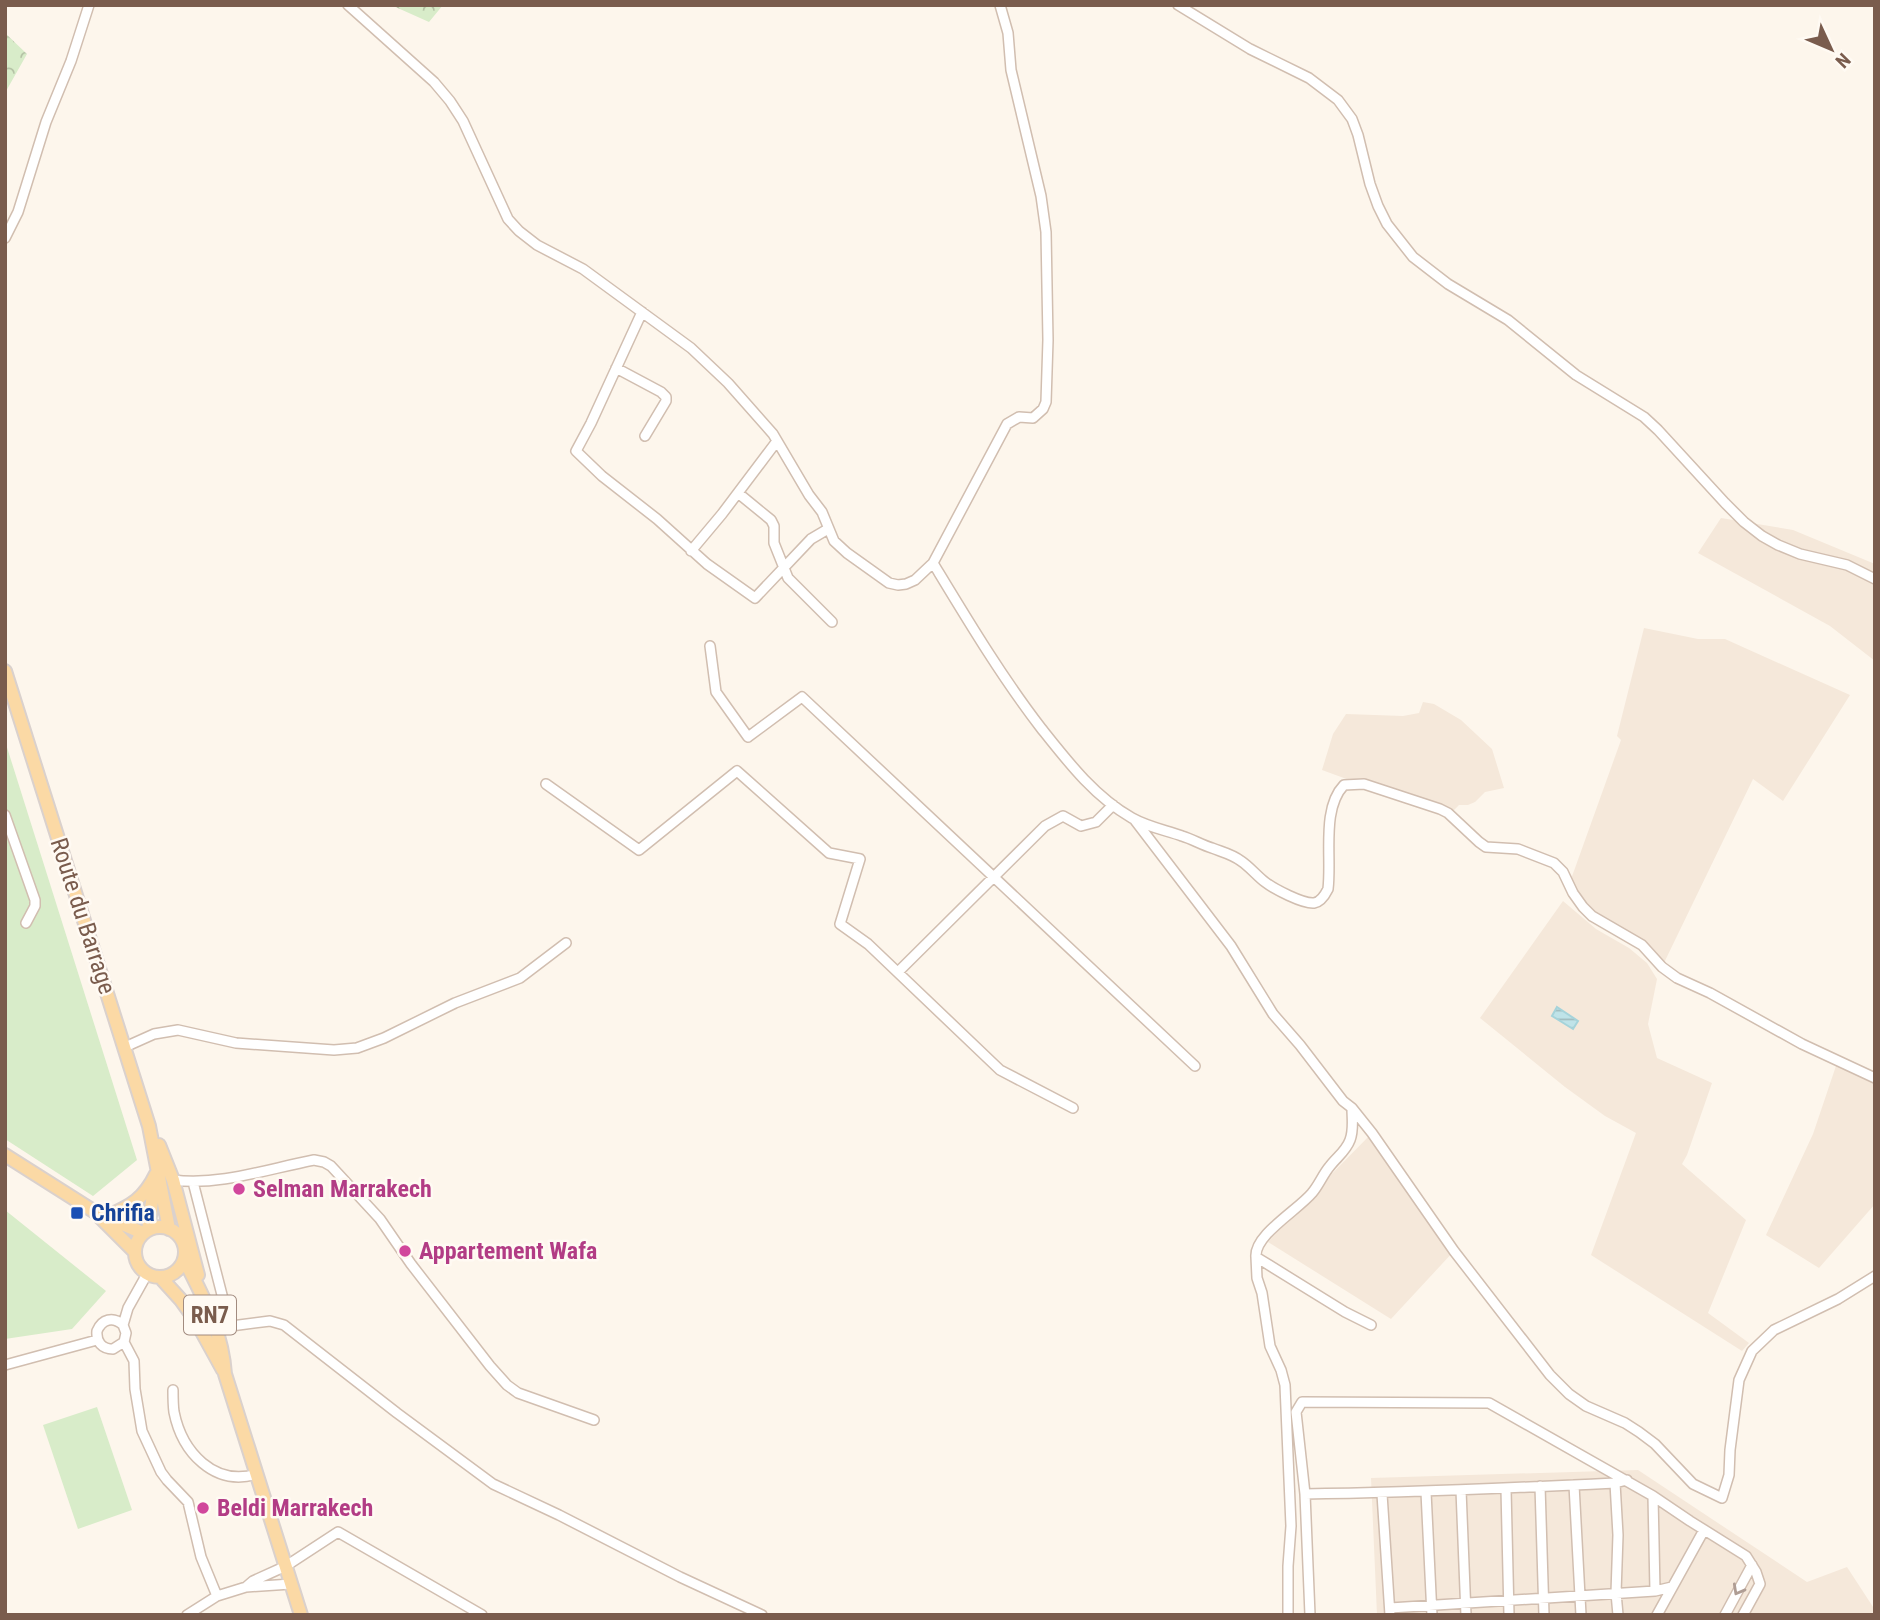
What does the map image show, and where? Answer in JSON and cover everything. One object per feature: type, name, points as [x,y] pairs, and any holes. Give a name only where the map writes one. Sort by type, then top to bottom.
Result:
[{"type":"main road","name":"Route du Barrage","points":[[5,671],[153,1138],[169,1229]]},
{"type":"main road","points":[[153,1138],[160,1146],[173,1180],[206,1306]]},
{"type":"main road","points":[[5,1155],[101,1215],[146,1231]]},
{"type":"main road","name":"Route du Barrage","points":[[146,1231],[157,1168]]},
{"type":"main road","points":[[101,1215],[127,1208],[137,1201],[147,1191],[157,1168]]},
{"type":"main road","points":[[101,1215],[134,1251],[137,1264],[147,1274]]},
{"type":"main road","points":[[134,1251],[138,1238],[146,1231],[162,1227],[169,1229]]},
{"type":"main road","name":"RN7","points":[[169,1229],[180,1237],[184,1244],[184,1259],[216,1328],[223,1352],[225,1374]]},
{"type":"main road","name":"RN7","points":[[161,1278],[175,1272],[184,1259]]},
{"type":"main road","name":"RN7","points":[[147,1274],[161,1278],[181,1300],[196,1321],[225,1374],[301,1615]]},
{"type":"street","points":[[5,239],[18,212],[46,122],[71,61],[89,5]]},
{"type":"street","points":[[348,5],[434,82],[450,101],[463,121],[508,219],[519,231],[537,245],[583,270],[691,348],[728,383],[778,441],[822,512],[834,541],[889,583],[898,585],[915,580],[933,563],[1007,424],[1019,417],[1034,418],[1043,410],[1046,402],[1046,232],[1041,196],[1011,70],[1008,33],[1000,5]]},
{"type":"street","points":[[1178,5],[1250,49],[1309,78],[1338,100],[1352,119],[1370,184],[1387,224],[1413,257],[1448,284],[1508,320],[1576,375],[1644,417],[1725,503],[1762,536],[1800,554],[1847,565],[1875,579]]},
{"type":"street","points":[[642,312],[576,451],[707,565],[755,598],[811,539],[828,529]]},
{"type":"street","points":[[616,368],[667,397],[645,436]]},
{"type":"street","points":[[691,551],[778,441]]},
{"type":"street","points":[[738,493],[771,520],[774,526],[774,543],[788,578],[832,622]]},
{"type":"street","points":[[933,563],[1022,703],[1074,769],[1101,796],[1133,818],[1227,853],[1241,860],[1265,883],[1314,903],[1325,896],[1328,888],[1331,814],[1338,792],[1344,785],[1364,783],[1440,809],[1486,847],[1518,849],[1554,863],[1592,916],[1642,945],[1662,967],[1677,978],[1710,993],[1802,1044],[1875,1078]]},
{"type":"street","points":[[710,646],[716,692],[748,737],[802,697],[1195,1066]]},
{"type":"street","points":[[546,785],[639,850],[737,771],[829,853],[860,859],[841,924],[868,944],[1000,1070],[1073,1108]]},
{"type":"street","points":[[898,972],[1045,826],[1063,816],[1081,826],[1096,822],[1114,804]]},
{"type":"street","points":[[5,815],[35,900],[35,906],[26,923]]},
{"type":"street","points":[[1133,818],[1231,946],[1273,1014],[1372,1133],[1454,1251],[1550,1375],[1586,1406],[1625,1423],[1655,1444],[1693,1484],[1722,1498],[1729,1475],[1739,1380],[1752,1351],[1774,1331],[1838,1299],[1875,1276]]},
{"type":"street","points":[[125,1047],[154,1034],[177,1030],[236,1042],[343,1050],[357,1048],[384,1038],[455,1003],[520,978],[566,943]]},
{"type":"street","points":[[1288,1615],[1291,1526],[1285,1385],[1270,1346],[1257,1278],[1255,1252],[1261,1241],[1313,1192],[1328,1167],[1345,1150],[1353,1127],[1352,1108]]},
{"type":"street","points":[[173,1180],[213,1181],[314,1160],[324,1162],[331,1166],[380,1219],[411,1264],[507,1385],[518,1393],[594,1420]]},
{"type":"street","points":[[193,1182],[230,1326]]},
{"type":"street","points":[[1256,1257],[1371,1325]]},
{"type":"street","points":[[119,1322],[147,1274]]},
{"type":"street","points":[[106,1320],[119,1322],[126,1333],[124,1342],[117,1348],[102,1346],[96,1335],[99,1326],[106,1320]]},
{"type":"street","points":[[216,1328],[270,1321],[284,1325],[493,1484],[762,1615]]},
{"type":"street","points":[[5,1365],[97,1340]]},
{"type":"street","points":[[124,1342],[134,1361],[135,1390],[142,1431],[161,1472],[188,1502],[201,1556],[217,1597]]},
{"type":"street","points":[[173,1390],[174,1411],[191,1450],[209,1468],[226,1477],[257,1474]]},
{"type":"street","points":[[1310,1615],[1305,1494],[1296,1412],[1302,1402],[1489,1403],[1627,1480],[1746,1556],[1760,1584],[1743,1615]]},
{"type":"street","points":[[1305,1494],[1506,1489],[1615,1483],[1627,1480]]},
{"type":"street","points":[[1615,1483],[1618,1615]]},
{"type":"street","points":[[1574,1485],[1581,1615]]},
{"type":"street","points":[[1540,1486],[1544,1615]]},
{"type":"street","points":[[1506,1489],[1509,1615]]},
{"type":"street","points":[[1461,1490],[1466,1615]]},
{"type":"street","points":[[1426,1492],[1432,1610]]},
{"type":"street","points":[[1381,1494],[1390,1611],[1432,1610],[1465,1603],[1655,1591],[1672,1587]]},
{"type":"street","points":[[1653,1496],[1655,1591]]},
{"type":"street","points":[[1657,1615],[1704,1530]]},
{"type":"street","points":[[246,1587],[251,1582],[286,1566],[334,1533],[341,1533],[482,1615]]},
{"type":"street","points":[[1725,1615],[1752,1565]]},
{"type":"street","points":[[187,1615],[217,1597],[246,1587],[291,1584]]},
{"type":"shaded area","points":[[1721,518],[1793,530],[1875,564],[1875,661],[1830,626],[1698,553]]},
{"type":"shaded area","points":[[1644,628],[1698,639],[1725,639],[1850,695],[1783,801],[1753,779],[1662,967],[1652,955],[1592,916],[1570,882],[1621,740],[1617,736]]},
{"type":"shaded area","points":[[1423,702],[1434,704],[1461,720],[1492,749],[1504,788],[1485,792],[1475,802],[1459,805],[1453,811],[1362,779],[1352,781],[1322,770],[1333,734],[1346,714],[1403,716],[1419,713]]},
{"type":"shaded area","points":[[1563,901],[1596,929],[1629,948],[1647,963],[1657,979],[1648,1024],[1657,1058],[1712,1083],[1682,1164],[1746,1220],[1708,1313],[1749,1343],[1742,1351],[1591,1255],[1636,1133],[1605,1116],[1565,1087],[1480,1018]]},
{"type":"shaded area","points":[[1838,1060],[1875,1078],[1875,1204],[1819,1268],[1766,1235],[1813,1134]]},
{"type":"shaded area","points":[[1372,1133],[1454,1251],[1391,1319],[1268,1242]]},
{"type":"shaded area","points":[[1638,1470],[1807,1582],[1847,1567],[1875,1610],[1875,1615],[1377,1615],[1371,1478]]},
{"type":"green space","points":[[391,5],[443,5],[429,22]]},
{"type":"green space","points":[[5,33],[27,54],[5,93]]},
{"type":"green space","points":[[5,741],[137,1160],[93,1196],[5,1139]]},
{"type":"green space","points":[[5,1210],[106,1291],[72,1329],[5,1339]]},
{"type":"green space","points":[[97,1407],[132,1510],[78,1529],[43,1425]]},
{"type":"water","points":[[1557,1007],[1578,1021],[1573,1029],[1552,1016]]},
{"type":"place","name":"Selman Marrakech","points":[[239,1189]]},
{"type":"place","name":"Chrifia","points":[[77,1213]]},
{"type":"place","name":"Appartement Wafa","points":[[405,1251]]},
{"type":"place","name":"Beldi Marrakech","points":[[203,1508]]}]
